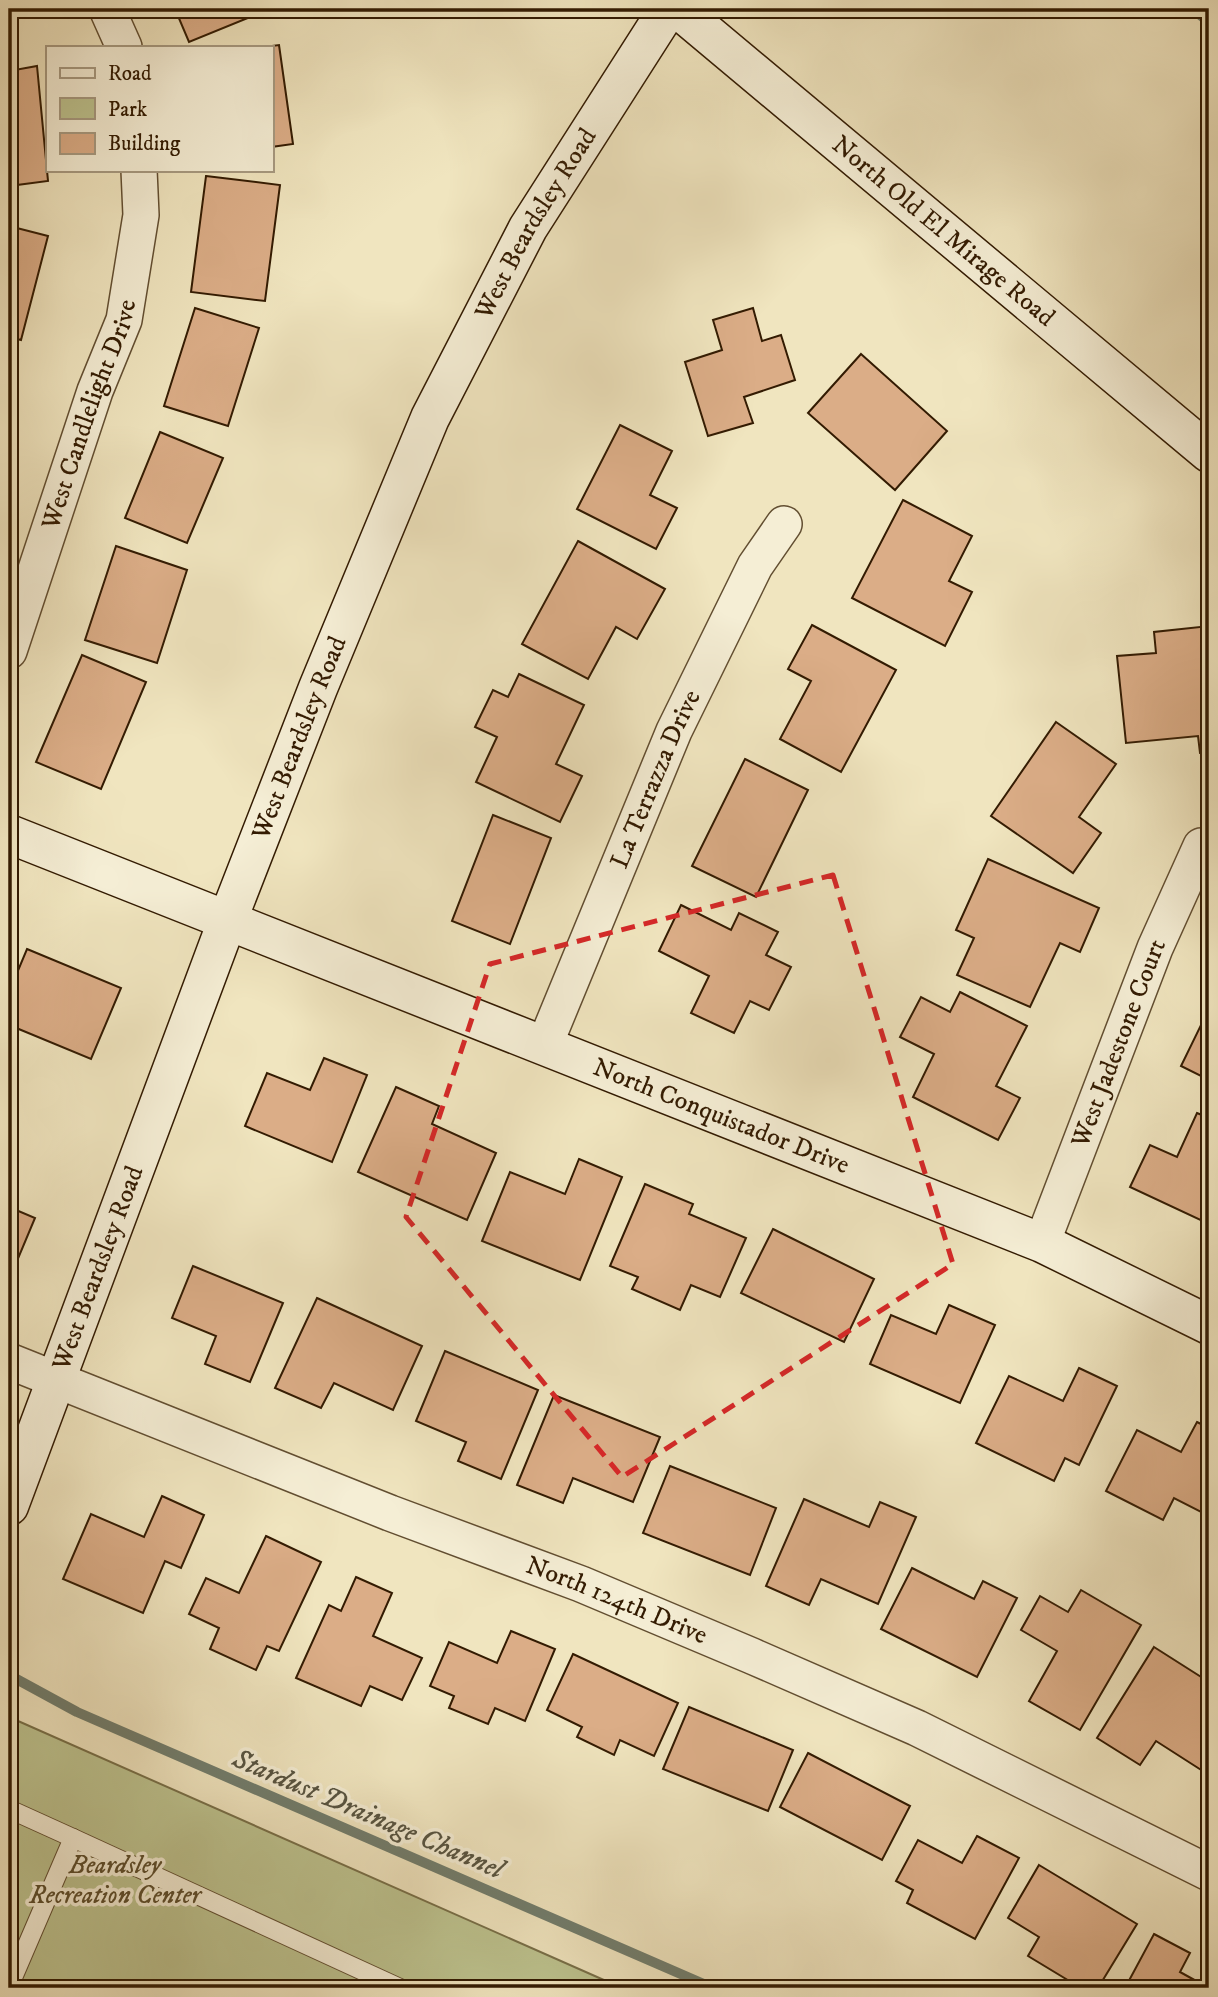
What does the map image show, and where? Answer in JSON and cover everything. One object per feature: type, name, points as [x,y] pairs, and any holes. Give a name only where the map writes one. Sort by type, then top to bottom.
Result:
[{"type":"street","points":[[107,9],[124,46]]},
{"type":"street","name":"West Beardsley Road","points":[[9,1506],[228,919],[318,688],[430,418],[528,228],[668,9]]},
{"type":"street","name":"North Old El Mirage Road","points":[[678,9],[1209,453]]},
{"type":"street","name":"West Candlelight Drive","points":[[9,651],[95,391],[124,320],[141,215],[139,172]]},
{"type":"street","name":"La Terrazza Drive","points":[[545,1044],[674,731],[755,566],[784,524]]},
{"type":"street","name":"North Conquistador Drive","points":[[9,834],[1042,1242],[1209,1325]]},
{"type":"street","name":"West Jadestone Court","points":[[1042,1242],[1155,947],[1200,846]]},
{"type":"street","name":"North 124th Drive","points":[[9,1361],[390,1513],[581,1584],[752,1656],[917,1728],[1209,1873]]},
{"type":"lane","points":[[9,1808],[400,1988]]},
{"type":"lane","points":[[9,1987],[73,1838]]},
{"type":"highlighted area","points":[[833,875],[953,1264],[622,1477],[406,1217],[490,964]]},
{"type":"green space","name":"Beardsley Recreation Center","points":[[9,1717],[622,1988],[9,1988]]},
{"type":"building","points":[[175,9],[270,9],[189,42]]},
{"type":"building","points":[[279,45],[293,144],[273,147],[273,46]]},
{"type":"building","points":[[37,66],[48,181],[9,186],[9,71]]},
{"type":"building","points":[[206,176],[280,185],[265,301],[191,292]]},
{"type":"building","points":[[9,226],[48,236],[21,340],[9,337]]},
{"type":"building","points":[[195,308],[259,328],[228,426],[164,406]]},
{"type":"building","points":[[753,308],[762,341],[781,335],[795,380],[744,397],[753,423],[708,436],[685,362],[722,350],[713,320]]},
{"type":"building","points":[[861,354],[947,431],[895,490],[808,413]]},
{"type":"building","points":[[620,425],[672,451],[650,495],[677,508],[656,549],[577,509]]},
{"type":"building","points":[[160,432],[223,458],[187,543],[125,518]]},
{"type":"building","points":[[903,500],[972,536],[949,581],[972,592],[945,646],[852,598]]},
{"type":"building","points":[[578,541],[665,589],[637,639],[616,627],[588,679],[522,644]]},
{"type":"building","points":[[116,546],[187,570],[157,663],[85,640]]},
{"type":"building","points":[[812,625],[896,670],[841,772],[780,739],[811,681],[788,669]]},
{"type":"building","points":[[1209,626],[1209,752],[1200,753],[1198,736],[1126,743],[1117,656],[1156,653],[1154,632]]},
{"type":"building","points":[[82,655],[146,682],[101,789],[36,762]]},
{"type":"building","points":[[519,674],[584,705],[556,764],[582,776],[560,822],[476,782],[497,737],[475,727],[493,690],[508,697]]},
{"type":"building","points":[[1056,722],[1116,764],[1079,817],[1101,833],[1073,873],[991,816]]},
{"type":"building","points":[[745,759],[808,790],[756,897],[692,866]]},
{"type":"building","points":[[493,815],[551,838],[510,944],[452,921]]},
{"type":"building","points":[[988,859],[1099,908],[1080,952],[1060,943],[1030,1007],[957,975],[974,938],[956,930]]},
{"type":"building","points":[[681,905],[731,930],[739,913],[778,932],[766,955],[791,967],[769,1010],[750,1001],[734,1033],[691,1013],[709,976],[659,951]]},
{"type":"building","points":[[27,949],[121,988],[91,1059],[9,1025],[9,992]]},
{"type":"building","points":[[960,992],[1027,1026],[996,1086],[1020,1098],[998,1140],[913,1097],[934,1054],[900,1037],[921,997],[950,1012]]},
{"type":"building","points":[[1201,1025],[1209,1029],[1209,1080],[1181,1066]]},
{"type":"building","points":[[324,1058],[367,1075],[332,1162],[245,1126],[267,1073],[310,1090]]},
{"type":"building","points":[[396,1087],[439,1106],[432,1124],[496,1153],[467,1220],[358,1172]]},
{"type":"building","points":[[1197,1113],[1209,1118],[1209,1224],[1130,1187],[1150,1145],[1177,1157]]},
{"type":"building","points":[[579,1159],[622,1177],[580,1280],[482,1241],[510,1172],[565,1194]]},
{"type":"building","points":[[645,1184],[693,1204],[689,1214],[746,1238],[720,1297],[691,1285],[680,1310],[632,1289],[638,1277],[610,1266]]},
{"type":"building","points":[[9,1207],[35,1218],[9,1280]]},
{"type":"building","points":[[773,1229],[874,1279],[844,1342],[741,1293]]},
{"type":"building","points":[[193,1266],[283,1303],[250,1382],[205,1364],[216,1336],[172,1318]]},
{"type":"building","points":[[317,1298],[422,1346],[393,1410],[334,1383],[321,1408],[275,1388]]},
{"type":"building","points":[[949,1305],[995,1325],[960,1403],[870,1364],[891,1315],[936,1334]]},
{"type":"building","points":[[445,1351],[538,1390],[501,1479],[458,1461],[466,1442],[416,1421]]},
{"type":"building","points":[[1079,1368],[1117,1386],[1079,1465],[1065,1458],[1054,1481],[976,1443],[1009,1376],[1063,1401]]},
{"type":"building","points":[[554,1395],[660,1437],[633,1502],[573,1478],[563,1503],[517,1485]]},
{"type":"building","points":[[1197,1422],[1209,1428],[1209,1500],[1203,1513],[1174,1498],[1163,1520],[1106,1491],[1137,1430],[1181,1452]]},
{"type":"building","points":[[670,1466],[776,1508],[750,1575],[643,1533]]},
{"type":"building","points":[[162,1496],[204,1515],[181,1568],[165,1561],[143,1613],[63,1579],[91,1514],[144,1537]]},
{"type":"building","points":[[804,1499],[869,1527],[880,1502],[916,1517],[878,1604],[821,1579],[809,1605],[766,1586]]},
{"type":"building","points":[[266,1536],[321,1562],[279,1651],[267,1646],[256,1670],[210,1649],[219,1628],[189,1614],[206,1578],[239,1593]]},
{"type":"building","points":[[912,1568],[974,1599],[983,1581],[1017,1598],[977,1677],[881,1629]]},
{"type":"building","points":[[356,1577],[392,1593],[373,1636],[422,1658],[402,1700],[370,1686],[361,1706],[296,1678],[329,1605],[341,1611]]},
{"type":"building","points":[[1081,1590],[1141,1625],[1080,1730],[1029,1701],[1057,1651],[1021,1630],[1040,1596],[1068,1612]]},
{"type":"building","points":[[511,1631],[555,1649],[525,1721],[495,1708],[488,1724],[449,1708],[454,1696],[430,1686],[449,1642],[497,1663]]},
{"type":"building","points":[[1154,1647],[1209,1682],[1209,1775],[1156,1741],[1140,1765],[1097,1738]]},
{"type":"building","points":[[573,1654],[678,1703],[654,1756],[620,1740],[614,1755],[577,1737],[582,1727],[547,1710]]},
{"type":"building","points":[[689,1707],[793,1750],[768,1811],[663,1769]]},
{"type":"building","points":[[808,1753],[910,1806],[882,1860],[780,1807]]},
{"type":"building","points":[[977,1836],[1019,1858],[975,1939],[907,1903],[913,1890],[896,1881],[918,1840],[962,1863]]},
{"type":"building","points":[[1039,1865],[1137,1924],[1098,1988],[1081,1988],[1028,1956],[1039,1937],[1008,1918]]},
{"type":"building","points":[[1154,1934],[1190,1953],[1180,1972],[1209,1988],[1125,1988]]},
{"type":"waterway","points":[[1193,9],[1209,22]]},
{"type":"waterway","name":"Stardust Drainage Channel","points":[[9,1675],[77,1712],[713,1988]]}]
